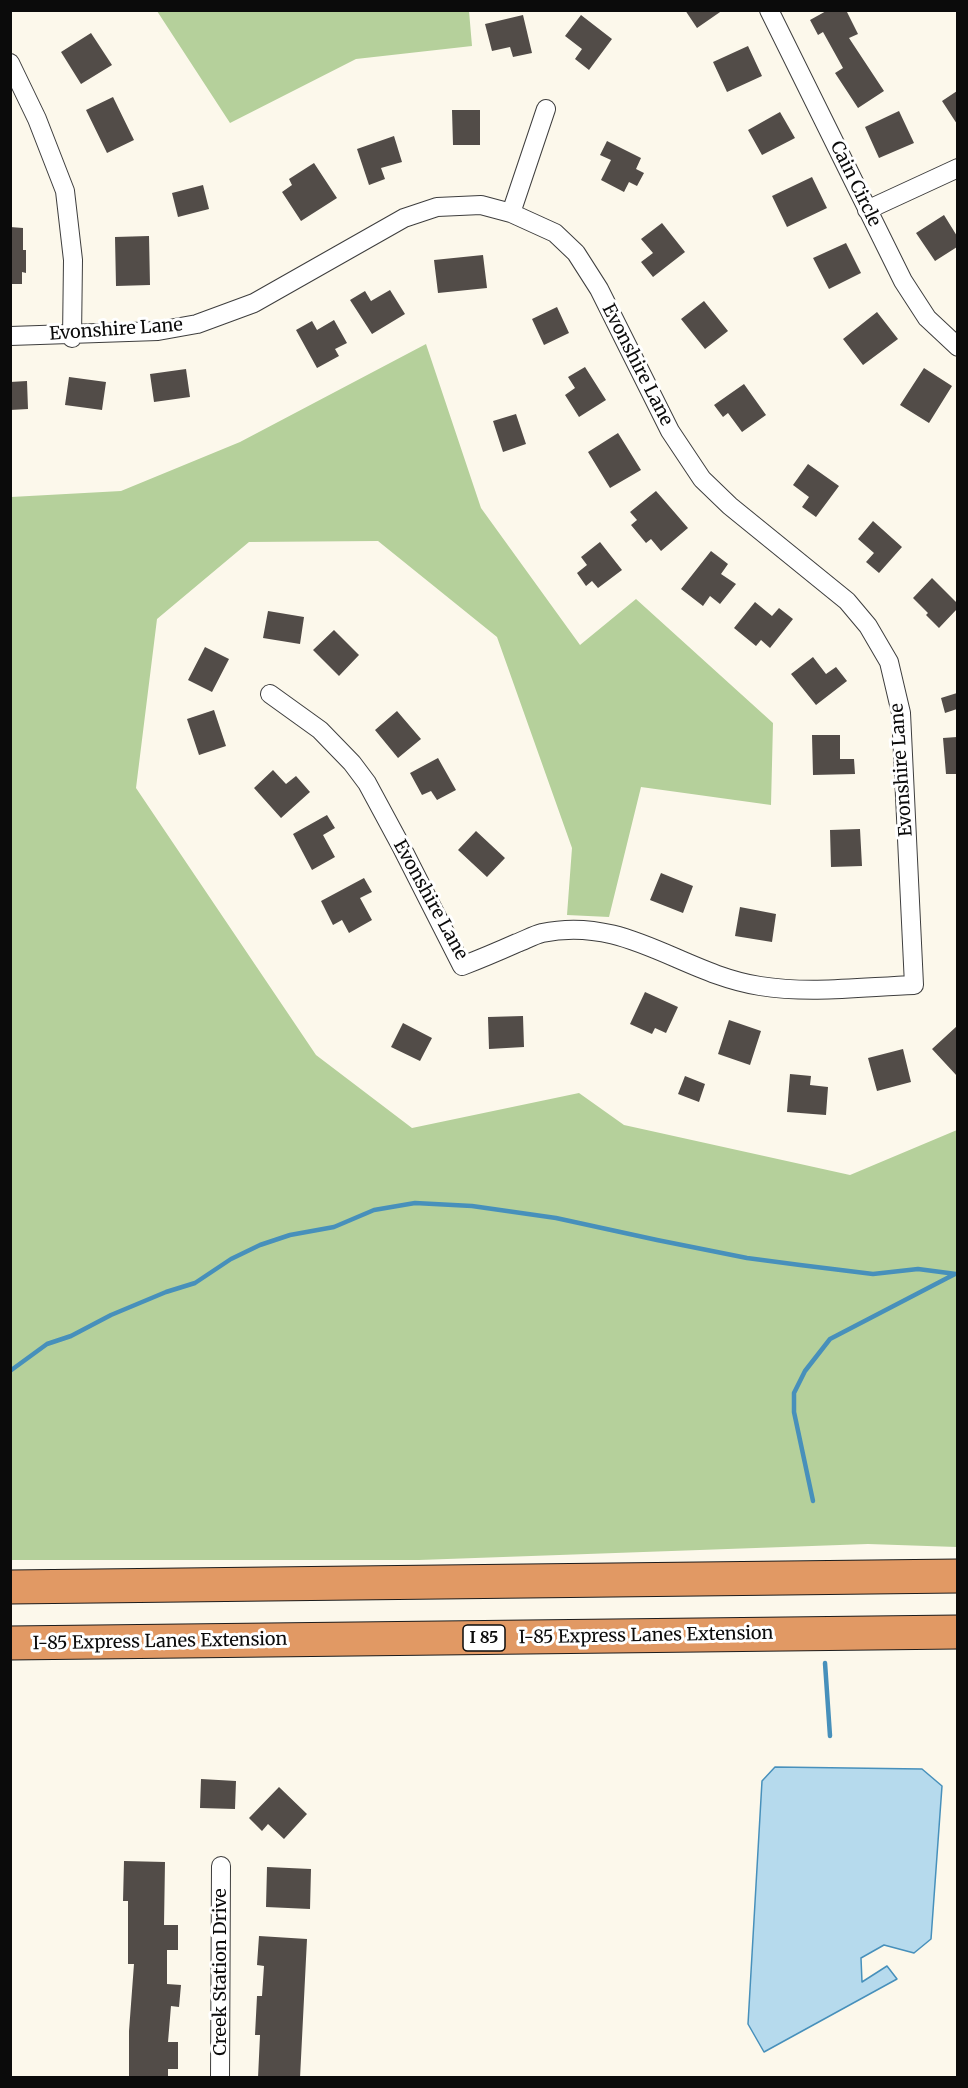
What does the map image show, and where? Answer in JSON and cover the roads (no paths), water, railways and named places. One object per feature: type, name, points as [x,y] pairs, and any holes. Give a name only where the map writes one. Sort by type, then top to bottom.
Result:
[{"type":"highway","points":[[10,1587],[957,1576]]},
{"type":"highway","name":"I-85 Express Lanes Extension","points":[[10,1643],[957,1632]]},
{"type":"street","name":"Cain Circle","points":[[769,10],[903,281],[927,318],[957,347]]},
{"type":"street","points":[[10,63],[37,118],[65,191],[73,260],[72,336]]},
{"type":"street","points":[[511,213],[546,109]]},
{"type":"street","points":[[867,210],[957,168]]},
{"type":"street","name":"Evonshire Lane","points":[[10,336],[72,336],[158,331],[196,324],[254,303],[404,218],[437,207],[481,205],[511,213],[555,233],[576,253],[599,289],[670,431],[702,479],[730,506],[847,602],[868,626],[889,662],[901,713],[914,984],[820,990],[759,986],[703,970],[635,940],[606,932],[580,930],[541,933],[462,966],[367,783],[352,763],[320,730],[270,694]]},
{"type":"street","name":"Creek Station Drive","points":[[220,2078],[221,1866]]},
{"type":"water","points":[[775,1767],[922,1769],[942,1786],[931,1939],[914,1953],[884,1945],[861,1958],[862,1982],[887,1966],[897,1979],[764,2052],[748,2024],[762,1781]]},
{"type":"waterway","points":[[10,1371],[47,1344],[71,1336],[111,1315],[166,1292],[195,1283],[231,1259],[260,1245],[290,1235],[334,1227],[374,1210],[415,1203],[472,1206],[556,1218],[747,1258],[800,1265],[873,1274],[918,1269],[956,1274]]},
{"type":"waterway","points":[[813,1501],[794,1412],[794,1393],[805,1371],[830,1339],[955,1274]]},
{"type":"waterway","points":[[825,1663],[830,1736]]}]
